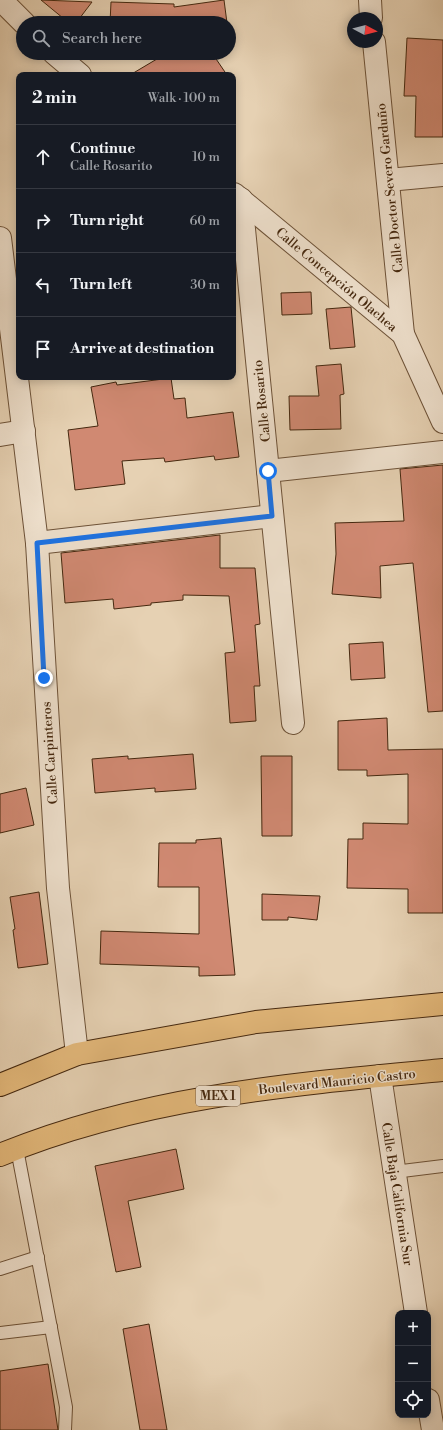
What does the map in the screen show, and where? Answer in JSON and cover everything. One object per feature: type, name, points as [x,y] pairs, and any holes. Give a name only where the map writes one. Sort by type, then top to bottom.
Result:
[{"type":"main road","points":[[0,1085],[77,1054],[256,1022],[443,1004]]},
{"type":"main road","name":"Boulevard Mauricio Castro","points":[[8,1152],[113,1117],[242,1092],[443,1070]]},
{"type":"street","points":[[1,0],[17,16]]},
{"type":"street","points":[[370,0],[371,12]]},
{"type":"street","name":"Calle Doctor Severo Garduño","points":[[375,48],[403,334]]},
{"type":"street","points":[[62,60],[76,72]]},
{"type":"street","points":[[388,180],[443,175]]},
{"type":"street","name":"Calle Concepción Olachea","points":[[237,196],[403,334],[443,422]]},
{"type":"street","name":"Calle Rosarito","points":[[237,196],[268,471],[293,723]]},
{"type":"street","name":"Calle Carpinteros","points":[[0,238],[16,367]]},
{"type":"street","name":"Calle Carpinteros","points":[[18,380],[37,543],[58,880],[77,1054]]},
{"type":"street","points":[[0,435],[24,431]]},
{"type":"street","points":[[268,471],[443,452]]},
{"type":"street","points":[[37,543],[272,516]]},
{"type":"street","name":"Calle Baja California Sur","points":[[380,1076],[394,1172],[404,1224],[416,1310]]},
{"type":"street","points":[[431,1418],[433,1430]]},
{"type":"lane","points":[[8,1152],[38,1257],[66,1408],[65,1430]]},
{"type":"lane","points":[[394,1172],[443,1166]]},
{"type":"lane","points":[[0,1270],[38,1257]]},
{"type":"lane","points":[[0,1333],[51,1327]]},
{"type":"building","points":[[41,0],[92,2],[81,16],[60,16]]},
{"type":"building","points":[[224,0],[226,16],[110,16],[111,2],[174,4],[174,7]]},
{"type":"building","points":[[407,38],[443,40],[443,137],[415,137],[416,96],[404,96]]},
{"type":"building","points":[[155,60],[217,60],[225,72],[135,72]]},
{"type":"building","points":[[311,292],[312,314],[282,315],[281,293]]},
{"type":"building","points":[[351,307],[355,347],[330,349],[326,309]]},
{"type":"building","points":[[341,364],[344,394],[340,395],[341,429],[290,430],[289,396],[319,396],[316,366]]},
{"type":"building","points":[[156,380],[171,380],[174,399],[185,398],[187,418],[233,412],[239,457],[215,460],[214,456],[165,462],[164,458],[122,461],[125,484],[75,490],[68,430],[98,426],[91,387],[116,382],[117,385]]},
{"type":"building","points":[[443,465],[443,711],[428,712],[413,563],[380,566],[381,598],[332,594],[336,554],[335,523],[404,521],[400,469]]},
{"type":"building","points":[[220,535],[220,568],[255,568],[260,624],[255,625],[260,686],[254,686],[256,721],[230,723],[225,653],[235,652],[229,596],[183,595],[183,600],[114,609],[113,599],[65,603],[61,553]]},
{"type":"building","points":[[383,642],[385,678],[351,680],[349,644]]},
{"type":"building","points":[[387,718],[388,750],[443,749],[443,913],[408,913],[408,889],[347,888],[348,839],[363,839],[363,823],[408,824],[408,774],[367,776],[367,770],[338,770],[338,721]]},
{"type":"building","points":[[193,754],[196,789],[155,792],[155,788],[95,793],[92,759],[128,756],[128,759]]},
{"type":"building","points":[[261,756],[292,756],[292,836],[262,836]]},
{"type":"building","points":[[26,788],[34,825],[0,833],[0,794]]},
{"type":"building","points":[[221,838],[235,975],[199,976],[199,967],[100,964],[101,931],[199,934],[199,887],[158,887],[159,843],[196,843],[196,840]]},
{"type":"building","points":[[39,892],[48,964],[18,968],[13,930],[15,929],[10,897]]},
{"type":"building","points":[[262,894],[320,896],[317,920],[288,917],[288,920],[262,920]]},
{"type":"building","points":[[176,1149],[184,1189],[128,1201],[141,1267],[116,1272],[95,1166]]},
{"type":"building","points":[[149,1324],[167,1430],[140,1430],[123,1329]]},
{"type":"building","points":[[48,1364],[58,1430],[0,1430],[0,1371]]},
{"type":"route","points":[[44,678],[37,543],[272,516],[268,471]]}]
